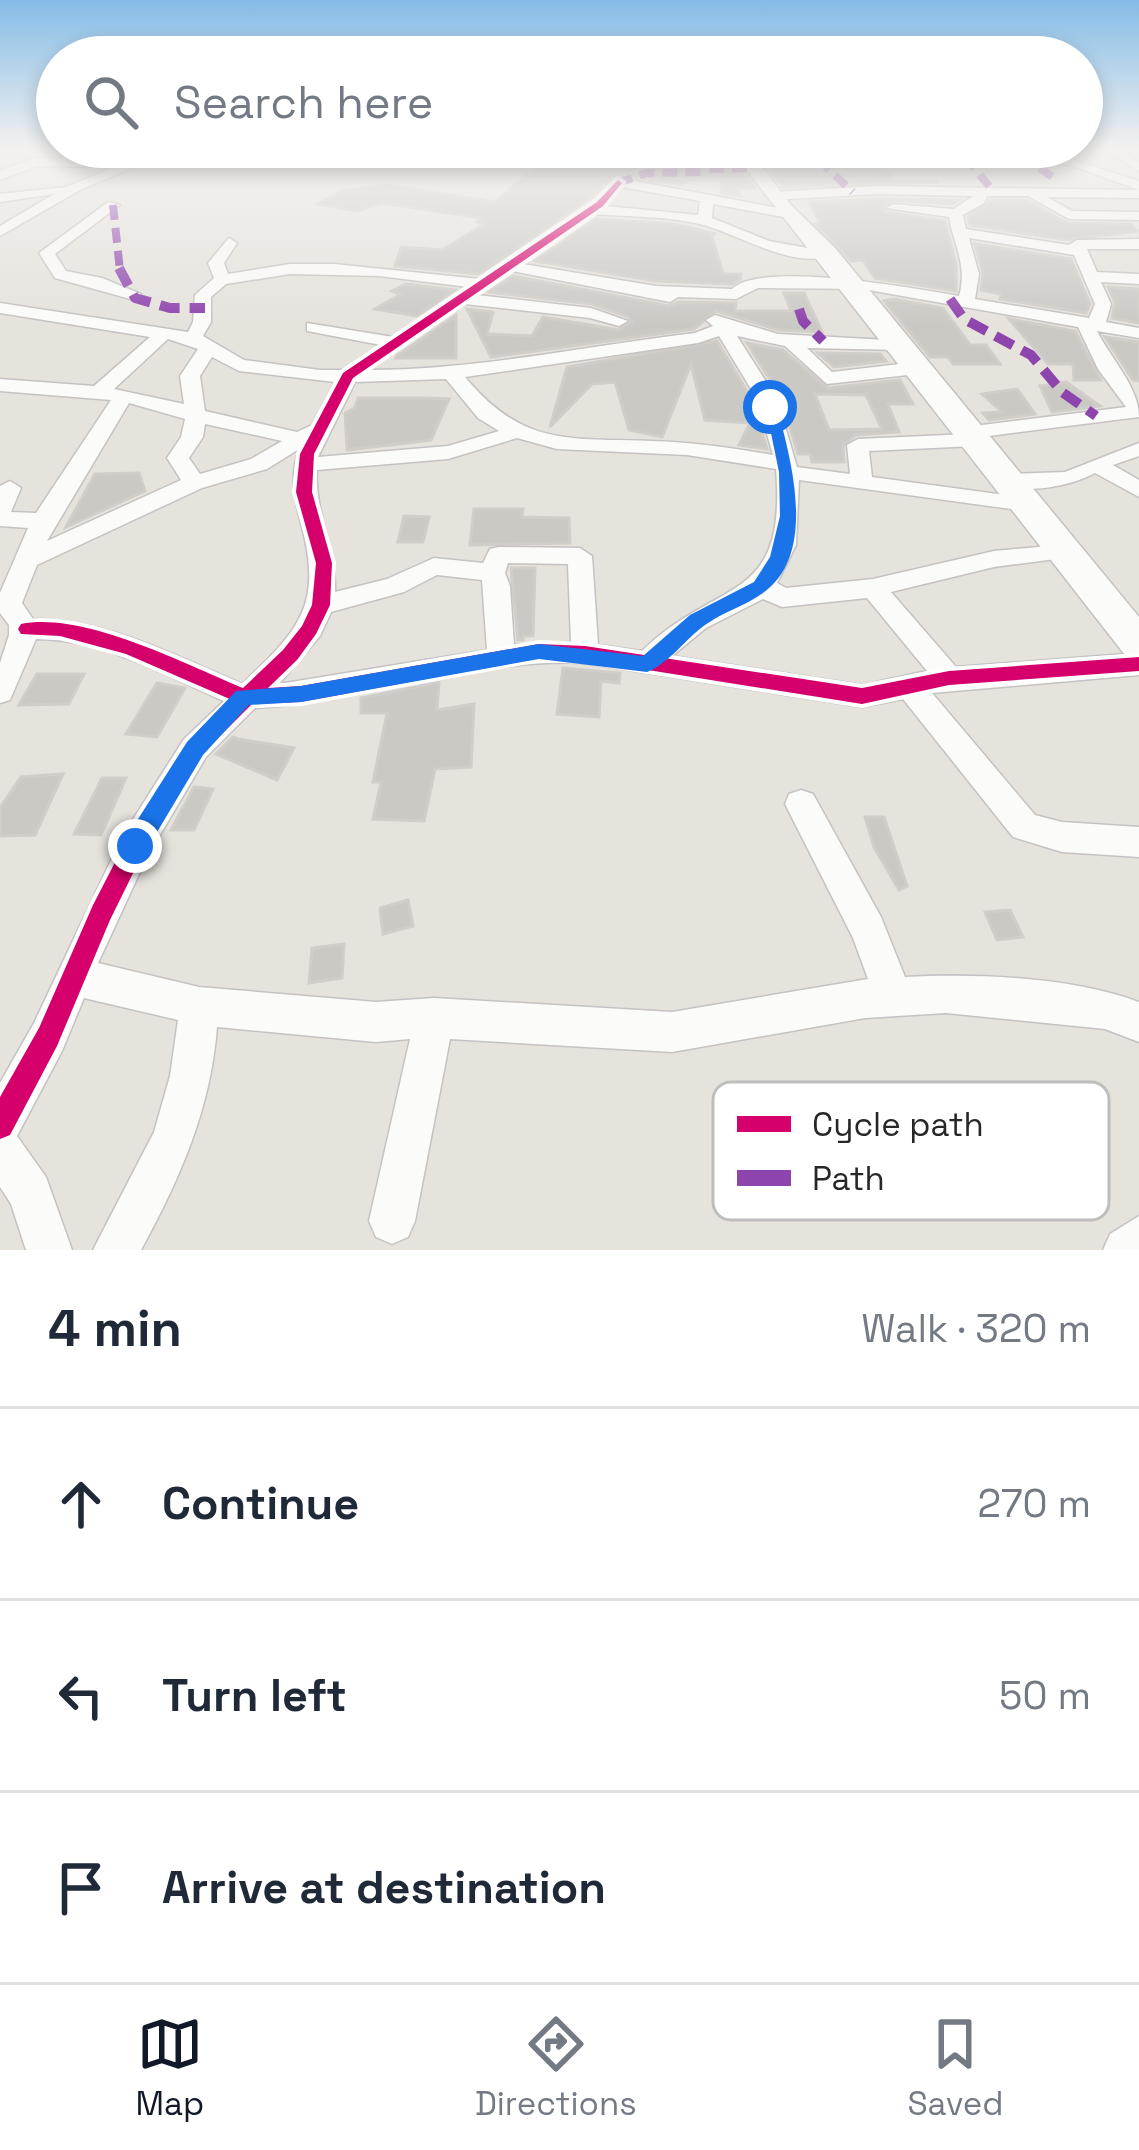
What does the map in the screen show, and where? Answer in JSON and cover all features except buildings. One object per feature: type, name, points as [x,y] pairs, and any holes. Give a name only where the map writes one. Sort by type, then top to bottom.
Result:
[{"type":"street","points":[[0,232],[40,208]]},
{"type":"street","points":[[108,208],[47,253],[61,275],[96,281],[135,298]]},
{"type":"street","points":[[702,208],[705,220]]},
{"type":"street","points":[[784,208],[827,253],[1139,645]]},
{"type":"street","points":[[897,208],[956,213],[964,208]]},
{"type":"street","points":[[1059,208],[1069,215],[1139,216]]},
{"type":"street","points":[[0,1125],[41,1053],[100,913],[158,807],[195,748],[290,655],[321,605],[324,563],[304,491],[309,445],[348,376],[592,209],[705,220],[758,243],[827,253]]},
{"type":"street","points":[[956,213],[957,232],[968,245],[975,277],[966,301]]},
{"type":"street","points":[[957,232],[1079,251]]},
{"type":"street","points":[[220,278],[216,263],[229,243]]},
{"type":"street","points":[[1090,323],[1103,304],[1079,244],[1139,244]]},
{"type":"street","points":[[510,266],[656,290],[736,294],[743,286],[758,283],[849,284],[1139,333]]},
{"type":"street","points":[[194,483],[178,458],[192,437],[196,416],[190,376],[201,343],[203,295],[220,278],[367,269],[620,321]]},
{"type":"street","points":[[1090,276],[1139,279]]},
{"type":"street","points":[[656,290],[725,328],[908,357]]},
{"type":"street","points":[[0,308],[163,334],[201,343],[226,359],[258,368],[348,376],[492,369],[552,356],[667,343],[725,328]]},
{"type":"street","points":[[1090,323],[1107,369],[1139,411]]},
{"type":"street","points":[[313,327],[392,342]]},
{"type":"street","points":[[647,664],[697,620],[760,586],[779,557],[788,516],[786,468],[766,395],[744,369],[725,328]]},
{"type":"street","points":[[0,692],[25,561],[43,521],[111,394],[163,334]]},
{"type":"street","points":[[789,340],[827,378],[908,357]]},
{"type":"street","points":[[447,370],[474,395],[485,414],[514,431],[559,447],[672,448],[862,484],[1017,493],[1070,478],[1139,449]]},
{"type":"street","points":[[0,385],[161,402],[196,416],[248,424],[309,445],[413,458],[497,443],[514,431]]},
{"type":"street","points":[[976,440],[982,431],[1139,411]]},
{"type":"street","points":[[862,484],[858,445],[976,440]]},
{"type":"street","points":[[25,561],[194,483],[309,445]]},
{"type":"street","points":[[1095,464],[1139,490]]},
{"type":"street","points":[[3,506],[43,521]]},
{"type":"street","points":[[760,586],[782,598],[873,588],[994,559],[1063,550]]},
{"type":"street","points":[[501,657],[492,573],[499,555],[580,556],[585,653]]},
{"type":"street","points":[[321,605],[395,586],[434,566],[492,573]]},
{"type":"street","points":[[873,588],[949,678]]},
{"type":"street","points":[[12,613],[132,650],[244,697],[301,694],[539,651],[585,653],[855,696],[949,678],[1139,664]]},
{"type":"street","points":[[911,688],[1025,827],[1062,837],[1139,842]]},
{"type":"street","points":[[801,804],[868,930],[894,997]]},
{"type":"street","points":[[73,976],[199,1006],[376,1022],[434,1018],[672,1032],[894,997],[990,995],[1105,1010],[1139,1022]]},
{"type":"street","points":[[116,1250],[177,1139],[189,1091],[199,1006]]},
{"type":"street","points":[[392,1221],[434,1018]]},
{"type":"street","points":[[0,1148],[30,1193],[49,1250]]},
{"type":"street","points":[[1126,1250],[1139,1239]]},
{"type":"marked path","points":[[113,208],[120,274],[135,298],[170,308],[205,308]]},
{"type":"marked path","points":[[950,299],[964,319],[1031,355],[1062,392],[1096,416]]},
{"type":"marked path","points":[[799,309],[803,321],[823,341]]},
{"type":"cycle path","points":[[0,1125],[48,1037],[135,846],[195,748],[290,655],[310,629],[321,605],[324,563],[304,492],[307,454],[348,376],[594,208]]},
{"type":"cycle path","points":[[27,629],[60,629],[132,649],[244,697],[301,694],[539,651],[585,653],[862,696],[949,678],[1139,664]]},
{"type":"route","points":[[135,846],[195,748],[244,697],[301,694],[539,651],[647,664],[697,620],[760,586],[779,557],[788,516],[787,472],[770,407]]}]
